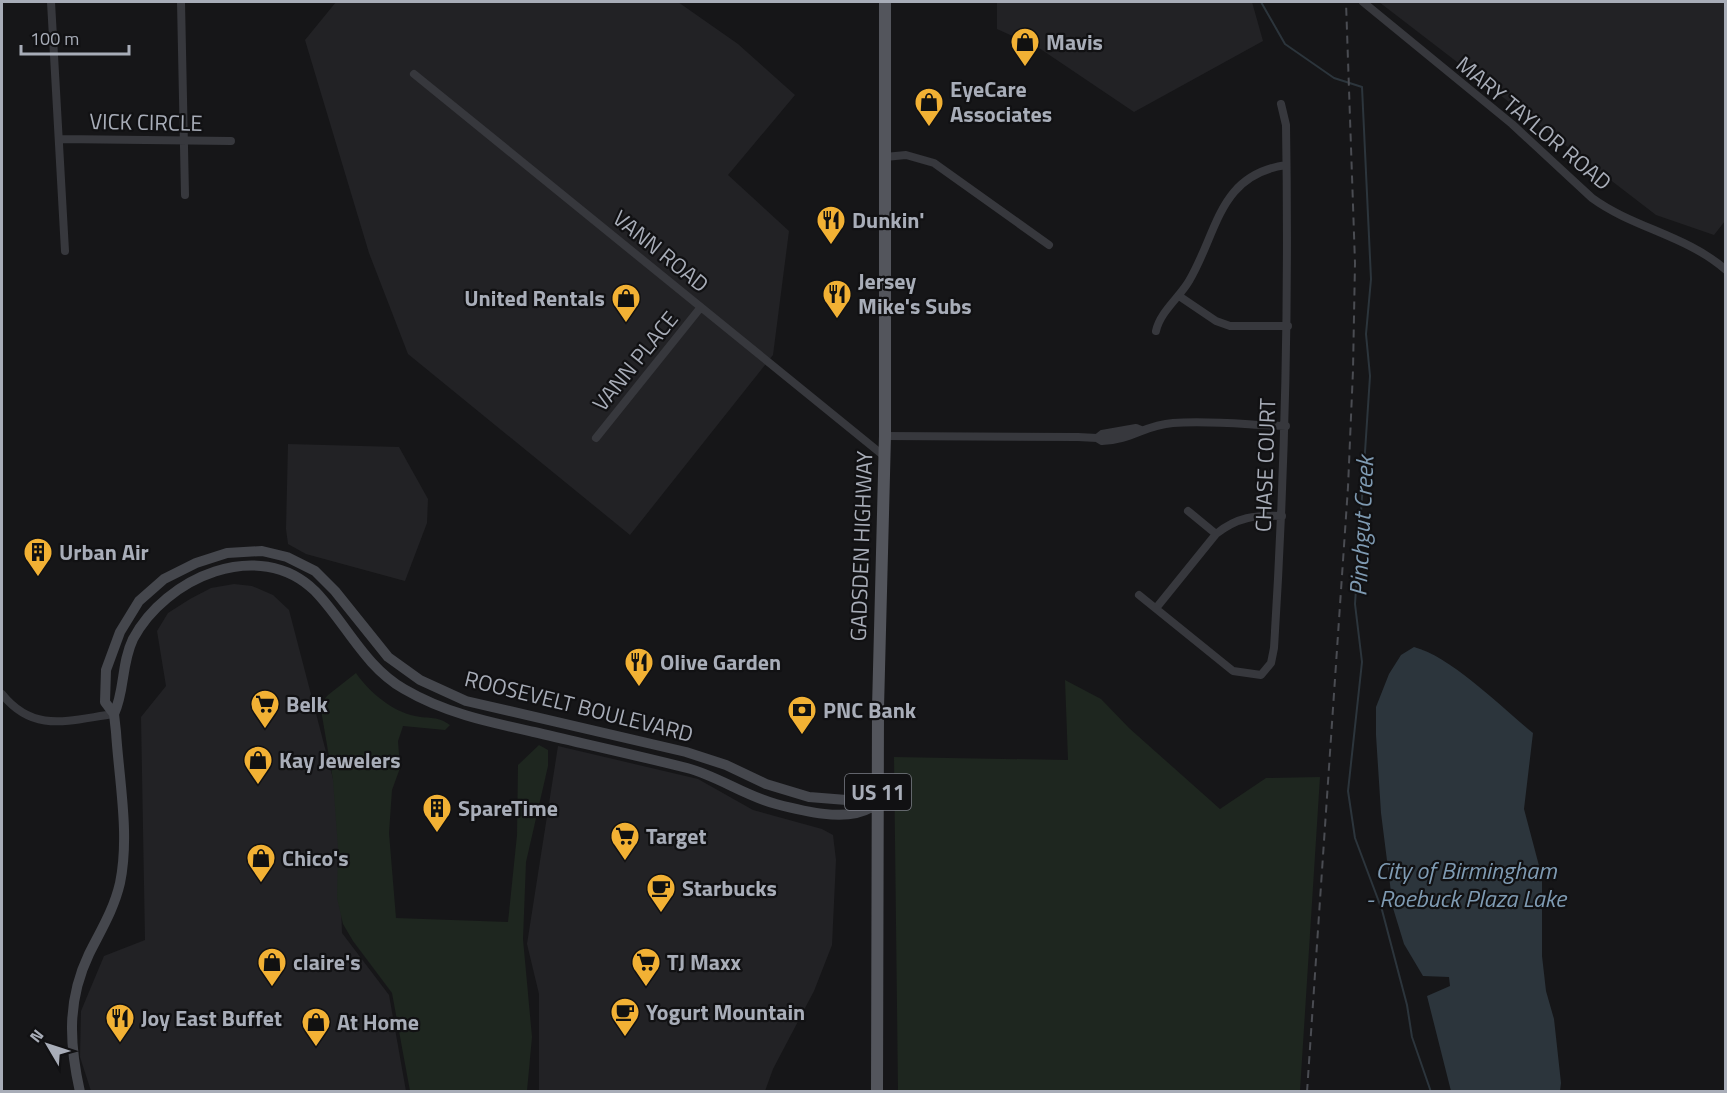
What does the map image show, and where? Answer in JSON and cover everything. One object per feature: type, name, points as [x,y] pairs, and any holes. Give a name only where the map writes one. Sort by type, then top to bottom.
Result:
[{"type":"main road","name":"GADSDEN HIGHWAY","points":[[877,1092],[874,808],[885,456],[885,2]]},
{"type":"street","name":"VICK CIRCLE","points":[[51,2],[65,251]]},
{"type":"street","points":[[181,2],[185,195]]},
{"type":"street","name":"MARY TAYLOR ROAD","points":[[1365,3],[1512,124],[1605,208],[1688,244],[1710,256],[1725,270]]},
{"type":"street","name":"VANN ROAD","points":[[414,74],[885,456]]},
{"type":"street","name":"CHASE COURT","points":[[1139,595],[1157,607],[1233,671],[1261,675],[1271,663],[1274,648],[1282,516],[1288,326],[1286,125],[1281,104]]},
{"type":"street","name":"VICK CIRCLE","points":[[60,139],[231,141]]},
{"type":"street","points":[[885,157],[906,155],[934,163],[1049,245]]},
{"type":"street","points":[[1156,331],[1158,321],[1190,280],[1214,223],[1247,177],[1269,167],[1286,165]]},
{"type":"street","points":[[1179,296],[1216,321],[1230,326],[1288,326]]},
{"type":"street","name":"VANN PLACE","points":[[596,438],[701,307]]},
{"type":"street","points":[[885,436],[1097,438],[1102,434],[1136,428],[1141,430],[1174,423],[1286,426]]},
{"type":"street","points":[[1188,511],[1216,534]]},
{"type":"street","points":[[1157,607],[1216,534],[1247,516],[1282,516]]},
{"type":"street","name":"ROOSEVELT BOULEVARD","points":[[114,714],[105,702],[106,670],[120,632],[139,601],[165,579],[196,563],[227,553],[262,551],[287,557],[315,572],[335,591],[388,657],[420,680],[466,701],[686,752],[789,792],[809,797],[859,801],[874,808]]},
{"type":"street","name":"ROOSEVELT BOULEVARD","points":[[80,1092],[71,1037],[74,996],[89,954],[112,909],[122,869],[123,840],[114,714],[120,701],[122,672],[133,640],[163,599],[188,582],[236,567],[264,567],[284,571],[306,584],[375,667],[399,686],[440,707],[471,718],[694,770],[777,804],[850,814],[858,814],[874,808]]},
{"type":"street","points":[[2,694],[19,712],[41,721],[114,714]]},
{"type":"shaded area","points":[[336,2],[678,2],[738,44],[795,95],[728,175],[789,231],[773,355],[630,535],[408,354],[369,253],[305,40]]},
{"type":"shaded area","points":[[997,2],[1252,2],[1263,41],[1134,112],[1039,48],[997,29]]},
{"type":"shaded area","points":[[1379,2],[1725,2],[1725,221],[1714,235],[1656,215]]},
{"type":"shaded area","points":[[288,444],[399,447],[428,499],[427,523],[405,581],[306,554],[288,544],[286,529]]},
{"type":"shaded area","points":[[234,584],[252,586],[273,595],[289,610],[337,794],[342,933],[389,995],[406,1091],[91,1091],[80,1057],[81,1011],[104,956],[145,940],[141,717],[166,686],[157,631],[168,613],[190,599],[211,588]]},
{"type":"shaded area","points":[[356,673],[367,687],[398,710],[415,716],[438,719],[450,725],[445,730],[403,726],[398,741],[400,768],[392,790],[389,833],[396,918],[508,922],[517,835],[518,765],[539,745],[548,750],[548,766],[526,862],[523,939],[532,1037],[527,1091],[410,1091],[392,993],[343,924],[337,898],[338,848],[333,780],[320,704]]},
{"type":"shaded area","points":[[1065,680],[1101,699],[1129,728],[1220,809],[1266,778],[1320,777],[1300,1091],[898,1091],[894,757],[1068,760]]},
{"type":"shaded area","points":[[558,746],[698,779],[753,810],[822,829],[833,835],[836,860],[832,945],[814,991],[773,1069],[765,1091],[539,1091],[539,994],[527,944]]},
{"type":"water","name":"City of Birmingham - Roebuck Plaza Lake","points":[[1414,647],[1444,661],[1460,672],[1533,733],[1524,809],[1542,877],[1542,956],[1546,991],[1554,1019],[1560,1091],[1451,1091],[1427,996],[1450,986],[1449,977],[1423,976],[1404,944],[1393,908],[1381,813],[1376,707],[1389,674],[1401,655]]},
{"type":"waterway","name":"Pinchgut Creek","points":[[1261,2],[1285,44],[1334,78],[1362,87],[1371,279],[1366,334],[1370,376],[1355,604],[1362,662],[1348,791],[1355,838],[1382,910],[1407,1005],[1412,1037],[1431,1092]]},
{"type":"railway","points":[[1307,1092],[1348,487],[1353,370],[1355,263],[1346,2]]},
{"type":"place","name":"Mavis","points":[[1025,68]]},
{"type":"place","name":"EyeCare Associates","points":[[929,128]]},
{"type":"place","name":"Dunkin'","points":[[831,246]]},
{"type":"place","name":"Jersey Mike's Subs","points":[[837,320]]},
{"type":"place","name":"United Rentals","points":[[626,324]]},
{"type":"place","name":"Urban Air","points":[[38,578]]},
{"type":"place","name":"Olive Garden","points":[[639,688]]},
{"type":"place","name":"Belk","points":[[265,730]]},
{"type":"place","name":"PNC Bank","points":[[802,736]]},
{"type":"place","name":"Kay Jewelers","points":[[258,786]]},
{"type":"place","name":"SpareTime","points":[[437,834]]},
{"type":"place","name":"Target","points":[[625,862]]},
{"type":"place","name":"Chico's","points":[[261,884]]},
{"type":"place","name":"Starbucks","points":[[661,914]]},
{"type":"place","name":"claire's","points":[[272,988]]},
{"type":"place","name":"TJ Maxx","points":[[646,988]]},
{"type":"place","name":"Yogurt Mountain","points":[[625,1038]]},
{"type":"place","name":"Joy East Buffet","points":[[120,1044]]},
{"type":"place","name":"At Home","points":[[316,1048]]}]
